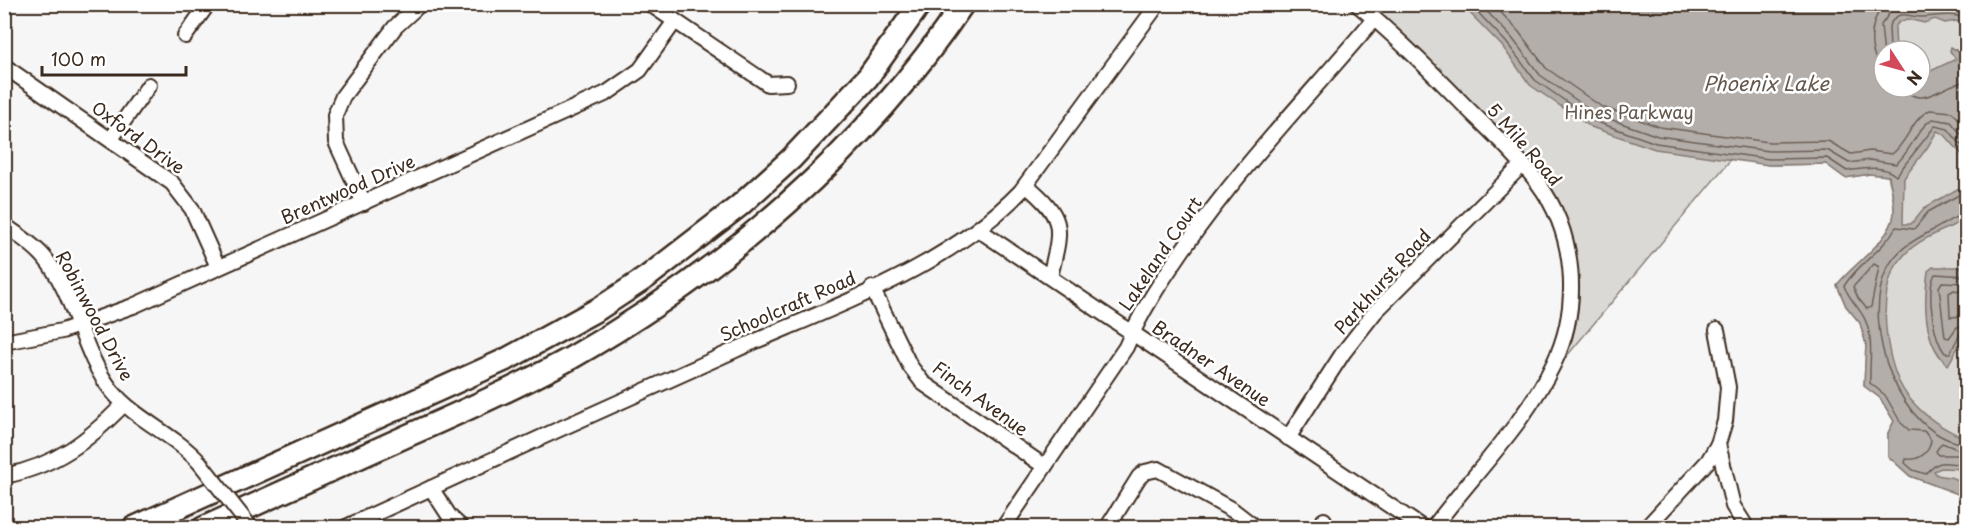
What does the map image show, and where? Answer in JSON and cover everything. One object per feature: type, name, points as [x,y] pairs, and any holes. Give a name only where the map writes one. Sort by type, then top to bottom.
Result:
[{"type":"highway","points":[[133,528],[507,359],[600,308],[647,277],[696,241],[791,159],[868,77],[920,4]]},
{"type":"highway","points":[[202,528],[541,374],[601,340],[696,276],[742,241],[835,159],[878,114],[928,54],[963,4]]},
{"type":"street","points":[[184,36],[207,4]]},
{"type":"street","points":[[364,203],[336,142],[334,115],[343,96],[395,27],[420,4]]},
{"type":"street","points":[[650,4],[768,84],[788,83]]},
{"type":"street","name":"Schoolcraft Road","points":[[344,528],[938,257],[979,230],[1026,186],[1158,4]]},
{"type":"street","name":"5 Mile Road","points":[[1357,4],[1537,182],[1553,207],[1568,252],[1572,293],[1567,330],[1555,361],[1539,390],[1433,528]]},
{"type":"street","name":"Lakeland Court","points":[[1003,528],[1126,347],[1138,318],[1236,176],[1374,19]]},
{"type":"street","name":"Brentwood Drive","points":[[4,342],[79,326],[156,297],[607,93],[640,70],[675,21]]},
{"type":"street","name":"Oxford Drive","points":[[4,66],[165,177],[179,190],[192,209],[218,267]]},
{"type":"street","points":[[111,139],[149,85]]},
{"type":"street","name":"Parkhurst Road","points":[[1288,438],[1343,353],[1375,312],[1522,165]]},
{"type":"street","points":[[1026,186],[1047,205],[1058,222],[1059,233],[1050,277]]},
{"type":"street","name":"Robinwood Drive","points":[[4,225],[45,258],[101,375],[124,404],[178,441],[200,463],[251,528]]},
{"type":"street","name":"Bradner Avenue","points":[[979,230],[1423,528]]},
{"type":"street","name":"Finch Avenue","points":[[872,288],[910,366],[923,383],[1044,466]]},
{"type":"street","points":[[1646,528],[1708,461],[1718,444],[1725,422],[1728,387],[1717,330]]},
{"type":"street","points":[[4,476],[34,469],[72,451],[100,429],[124,404]]},
{"type":"street","points":[[1718,444],[1733,506],[1747,528]]},
{"type":"street","points":[[1107,528],[1139,477],[1145,472],[1158,469],[1234,511],[1256,528]]},
{"type":"street","points":[[431,488],[450,517],[462,528]]},
{"type":"green space","name":"Hines Parkway","points":[[1367,5],[1966,5],[1966,497],[1910,476],[1888,456],[1888,433],[1894,421],[1880,398],[1864,386],[1866,344],[1860,323],[1846,306],[1837,285],[1879,242],[1892,223],[1894,204],[1888,176],[1870,174],[1845,178],[1826,164],[1769,165],[1732,158],[1566,357],[1574,331],[1579,278],[1568,228],[1544,181],[1527,160]]},
{"type":"water","name":"Phoenix Lake","points":[[1462,5],[1966,5],[1966,24],[1956,21],[1945,23],[1935,19],[1924,23],[1908,19],[1899,22],[1895,27],[1896,39],[1872,39],[1872,99],[1932,99],[1932,70],[1956,59],[1950,51],[1951,47],[1966,56],[1966,159],[1944,134],[1937,131],[1904,178],[1903,224],[1911,224],[1924,208],[1966,184],[1966,219],[1926,238],[1906,253],[1897,264],[1887,290],[1886,322],[1891,357],[1902,387],[1910,399],[1943,427],[1966,439],[1966,469],[1941,468],[1934,471],[1937,475],[1954,478],[1966,487],[1966,497],[1910,476],[1888,456],[1888,433],[1894,421],[1880,398],[1864,386],[1866,344],[1860,323],[1846,306],[1837,285],[1879,242],[1892,223],[1894,204],[1889,176],[1870,174],[1845,178],[1826,164],[1769,165],[1655,149],[1591,127],[1530,85],[1502,46]]},
{"type":"water","points":[[1933,267],[1962,267],[1966,272],[1966,333],[1948,365],[1933,345],[1927,321],[1928,271]]}]
